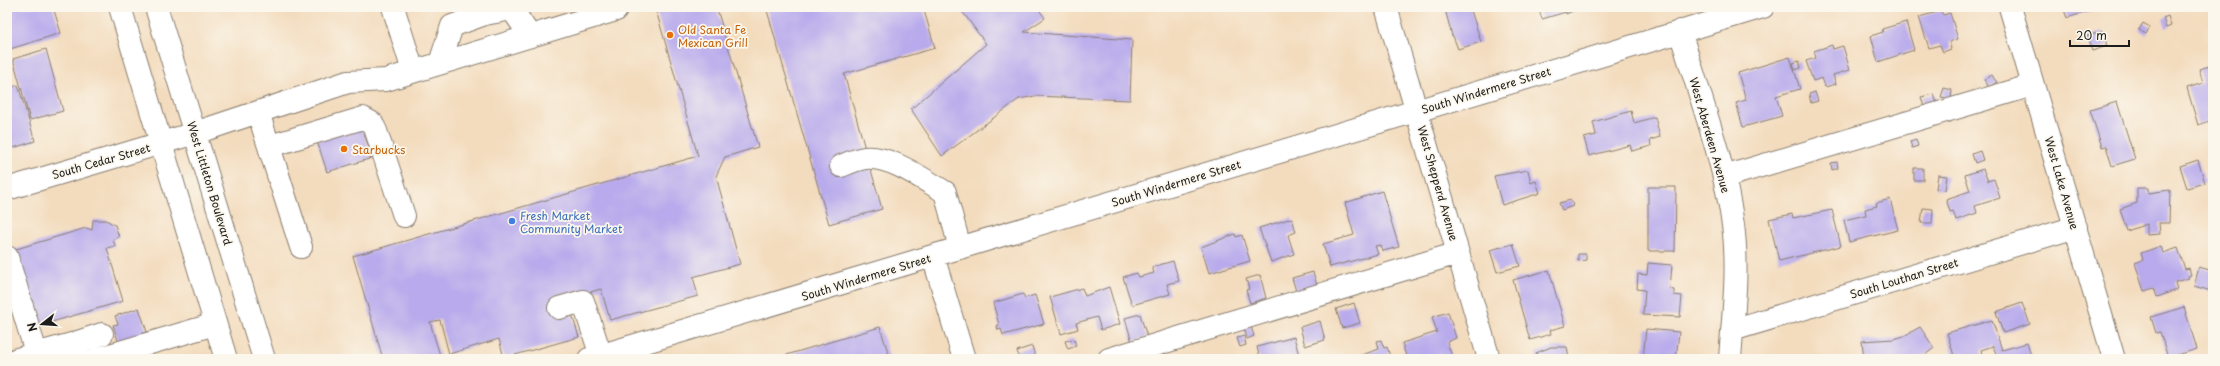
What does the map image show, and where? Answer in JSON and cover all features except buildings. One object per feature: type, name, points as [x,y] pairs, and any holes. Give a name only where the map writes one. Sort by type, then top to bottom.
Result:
[{"type":"street","points":[[120,7],[226,359]]},
{"type":"street","name":"West Littleton Boulevard","points":[[156,7],[264,359]]},
{"type":"street","points":[[393,7],[413,72]]},
{"type":"street","name":"West Shepperd Avenue","points":[[1386,7],[1489,359]]},
{"type":"street","name":"South Windermere Street","points":[[595,357],[1762,7]]},
{"type":"street","name":"West Lake Avenue","points":[[2010,7],[2114,359]]},
{"type":"street","points":[[440,63],[452,26],[486,14],[512,9],[530,36]]},
{"type":"street","name":"South Cedar Street","points":[[7,189],[195,133],[348,82],[386,80],[616,10]]},
{"type":"street","name":"West Aberdeen Avenue","points":[[1680,31],[1724,177],[1733,225],[1736,258],[1730,359]]},
{"type":"street","points":[[1724,177],[2033,85]]},
{"type":"street","points":[[258,112],[301,247]]},
{"type":"street","points":[[270,146],[363,118],[372,123],[376,131],[404,216]]},
{"type":"street","points":[[841,166],[865,158],[881,160],[911,172],[945,192],[960,248]]},
{"type":"street","name":"South Louthan Street","points":[[1732,330],[2076,227]]},
{"type":"street","points":[[1109,359],[1458,254]]},
{"type":"street","points":[[933,256],[964,359]]},
{"type":"street","points":[[7,257],[30,357],[78,351],[102,334]]},
{"type":"street","points":[[559,308],[583,300],[595,357]]},
{"type":"street","points":[[96,359],[215,324]]},
{"type":"place","name":"Old Santa Fe Mexican Grill","points":[[670,35]]},
{"type":"place","name":"Starbucks","points":[[344,149]]},
{"type":"place","name":"Fresh Market Community Market","points":[[512,221]]}]
